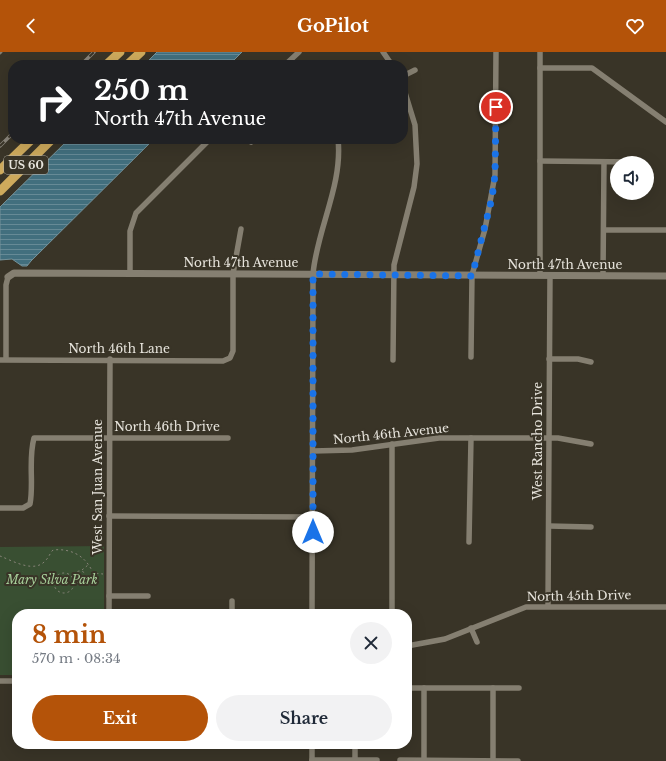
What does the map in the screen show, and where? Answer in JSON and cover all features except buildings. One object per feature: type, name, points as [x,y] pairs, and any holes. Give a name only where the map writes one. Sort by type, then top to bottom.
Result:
[{"type":"highway","points":[[111,60],[120,52]]},
{"type":"highway","points":[[132,60],[140,52]]},
{"type":"highway","name":"US 60","points":[[0,170],[27,144]]},
{"type":"highway","name":"US 60","points":[[0,191],[47,144]]},
{"type":"street","points":[[292,60],[299,52]]},
{"type":"street","points":[[471,357],[472,276],[486,221],[495,175],[496,52]]},
{"type":"street","points":[[540,52],[540,275]]},
{"type":"street","points":[[540,68],[592,68],[666,122]]},
{"type":"street","points":[[408,74],[415,70]]},
{"type":"street","points":[[393,360],[394,275],[396,253],[414,187],[417,164],[416,125],[408,101]]},
{"type":"street","points":[[130,273],[130,231],[136,213],[205,144]]},
{"type":"street","points":[[312,609],[313,274],[316,251],[335,181],[339,160],[338,144]]},
{"type":"street","points":[[540,161],[610,162]]},
{"type":"street","points":[[603,276],[604,162]]},
{"type":"street","points":[[233,274],[241,229]]},
{"type":"street","points":[[604,230],[666,230]]},
{"type":"street","name":"North 47th Avenue","points":[[8,277],[14,273],[666,276]]},
{"type":"street","name":"North 46th Lane","points":[[3,360],[223,361],[230,358],[233,351],[233,274]]},
{"type":"street","name":"West Rancho Drive","points":[[548,606],[550,275]]},
{"type":"street","points":[[3,360],[6,285],[8,277]]},
{"type":"street","points":[[549,359],[578,359],[591,362]]},
{"type":"street","name":"West San Juan Avenue","points":[[109,609],[110,360]]},
{"type":"street","name":"North 46th Drive","points":[[0,508],[23,508],[30,504],[32,496],[31,448],[34,438],[228,438]]},
{"type":"street","name":"North 46th Avenue","points":[[313,451],[352,450],[439,438],[549,438],[575,440],[591,444]]},
{"type":"street","points":[[469,542],[471,438]]},
{"type":"street","points":[[392,444],[392,609]]},
{"type":"street","points":[[109,516],[313,517]]},
{"type":"street","points":[[549,526],[591,527]]},
{"type":"street","points":[[109,596],[148,596]]},
{"type":"street","points":[[232,601],[232,609]]},
{"type":"street","name":"North 45th Drive","points":[[412,645],[445,639],[520,608],[548,606],[666,607]]},
{"type":"street","points":[[471,628],[477,642]]},
{"type":"street","points":[[0,681],[12,681]]},
{"type":"street","points":[[412,688],[520,688]]},
{"type":"street","points":[[424,688],[424,760]]},
{"type":"street","points":[[493,688],[493,760]]},
{"type":"street","points":[[312,749],[312,760],[377,760]]},
{"type":"street","points":[[355,749],[355,760]]},
{"type":"street","points":[[400,760],[518,761]]},
{"type":"path","points":[[0,556],[25,565],[34,566],[41,565],[53,550],[58,549],[73,552],[85,558],[93,573],[109,573]]},
{"type":"path","points":[[82,571],[86,575],[84,582],[78,583],[74,579],[66,573],[59,574],[55,579],[55,587],[61,592],[67,592],[74,587],[74,579],[75,573],[82,571],[88,564]]},
{"type":"green space","name":"Mary Silva Park","points":[[104,546],[104,609],[12,609],[12,675],[0,675],[0,547]]},
{"type":"water","points":[[157,52],[242,52],[234,60],[149,60]]},
{"type":"water","points":[[64,144],[149,144],[27,266],[22,266],[12,259],[0,260],[0,207]]},
{"type":"railway","points":[[86,60],[94,52]]},
{"type":"railway","points":[[0,146],[8,138]]},
{"type":"route","points":[[313,532],[313,274],[472,276],[492,198],[495,175],[496,107]]}]
